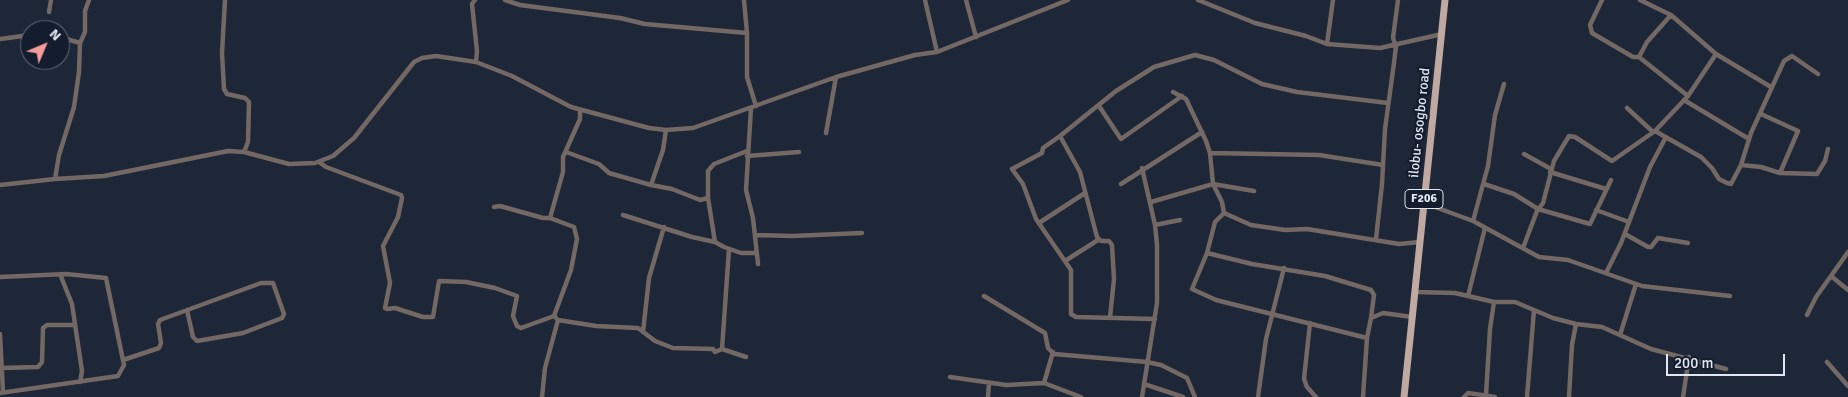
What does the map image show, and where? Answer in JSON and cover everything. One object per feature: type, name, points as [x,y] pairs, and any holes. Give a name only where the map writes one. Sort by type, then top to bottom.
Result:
[{"type":"main road","name":"ilobu- osogbo road","points":[[1404,397],[1445,0]]},
{"type":"street","points":[[49,12],[51,0]]},
{"type":"street","points":[[55,178],[63,138],[74,107],[79,72],[80,43],[85,32],[85,11],[89,0]]},
{"type":"street","points":[[225,0],[222,53],[224,89],[227,94],[245,98],[248,102],[248,142],[244,152]]},
{"type":"street","points":[[475,0],[472,4],[477,51],[476,62]]},
{"type":"street","points":[[505,0],[520,5],[645,24],[747,34]]},
{"type":"street","points":[[539,7],[540,0]]},
{"type":"street","points":[[744,0],[747,34],[747,77],[754,107],[747,153],[746,190],[755,235],[755,254],[758,264]]},
{"type":"street","points":[[925,0],[937,52]]},
{"type":"street","points":[[966,0],[976,37]]},
{"type":"street","points":[[1045,0],[1047,7]]},
{"type":"street","points":[[0,185],[55,178],[104,176],[214,153],[244,152],[289,164],[319,162],[333,156],[354,138],[414,62],[422,58],[436,56],[476,62],[580,110],[666,130],[693,128],[836,77],[915,55],[937,52],[1068,0]]},
{"type":"street","points":[[1198,0],[1255,23],[1306,36],[1327,44],[1364,48],[1396,46],[1442,34]]},
{"type":"street","points":[[1327,44],[1332,0]]},
{"type":"street","points":[[1376,239],[1388,103],[1396,46],[1393,38],[1398,0]]},
{"type":"street","points":[[1602,0],[1590,24],[1592,33],[1633,57],[1640,57],[1688,96]]},
{"type":"street","points":[[1640,0],[1671,15],[1716,54],[1771,87]]},
{"type":"street","points":[[1640,57],[1647,42],[1671,15]]},
{"type":"street","points":[[0,39],[20,36]]},
{"type":"street","points":[[70,40],[80,43]]},
{"type":"street","points":[[1523,248],[1538,209],[1545,199],[1550,171],[1569,136],[1587,144],[1612,162],[1653,131],[1688,96],[1716,54]]},
{"type":"street","points":[[1155,319],[1076,317],[1070,314],[1072,270],[1036,219],[1023,184],[1012,169],[1042,153],[1043,148],[1142,73],[1195,55],[1214,60],[1262,84],[1296,92],[1388,103]]},
{"type":"street","points":[[1627,108],[1653,131],[1701,157],[1712,168],[1719,179],[1731,184],[1741,164],[1749,139],[1771,87],[1784,61],[1790,56],[1796,58],[1818,74]]},
{"type":"street","points":[[826,133],[836,77]]},
{"type":"street","points":[[1473,221],[1491,155],[1495,115],[1504,84]]},
{"type":"street","points":[[1174,92],[1186,99],[1202,132],[1210,153],[1213,184],[1222,202],[1224,213]]},
{"type":"street","points":[[1099,106],[1121,139],[1182,96]]},
{"type":"street","points":[[1684,100],[1749,139]]},
{"type":"street","points":[[550,218],[563,172],[563,157],[580,119],[580,110]]},
{"type":"street","points":[[1761,114],[1798,131],[1780,173]]},
{"type":"street","points":[[651,185],[663,150],[666,130]]},
{"type":"street","points":[[1120,184],[1142,168],[1171,154],[1202,132]]},
{"type":"street","points":[[1060,136],[1080,172],[1098,240]]},
{"type":"street","points":[[1606,273],[1625,234],[1650,167],[1666,137]]},
{"type":"street","points":[[1741,164],[1761,167],[1780,173],[1817,174],[1825,161],[1828,149]]},
{"type":"street","points":[[566,152],[599,164],[609,172],[651,185],[672,189],[700,200],[708,198]]},
{"type":"street","points":[[715,242],[708,198],[710,166],[747,153],[799,152]]},
{"type":"street","points":[[1210,153],[1312,155],[1383,165]]},
{"type":"street","points":[[1524,154],[1550,171],[1606,189]]},
{"type":"street","points":[[319,162],[326,167],[401,195],[398,217],[384,246],[390,288],[387,298],[387,309],[395,308],[423,317],[433,317],[437,305],[438,283],[443,280],[476,283],[517,296],[513,316],[516,326],[521,328],[556,318],[596,326],[638,328],[673,348],[713,350],[715,352],[722,349],[746,357]]},
{"type":"street","points":[[1142,168],[1151,202],[1157,245],[1155,319],[1142,397]]},
{"type":"street","points":[[1484,184],[1514,194],[1538,209],[1590,224],[1611,180]]},
{"type":"street","points":[[1151,202],[1213,184],[1254,191]]},
{"type":"street","points":[[1039,223],[1085,193]]},
{"type":"street","points":[[1424,203],[1473,221],[1539,257],[1568,260],[1636,284],[1676,291],[1730,296]]},
{"type":"street","points":[[494,207],[500,206],[542,218],[550,218],[574,227],[577,239],[571,270],[556,318],[545,368],[542,397]]},
{"type":"street","points":[[1596,210],[1629,222]]},
{"type":"street","points":[[1224,213],[1251,225],[1285,230],[1307,229],[1399,244],[1420,242]]},
{"type":"street","points":[[1224,213],[1215,222],[1214,232],[1207,253],[1192,289],[1216,300],[1367,338]]},
{"type":"street","points":[[623,215],[692,237],[715,242],[729,249],[752,255],[755,254]]},
{"type":"street","points":[[1155,225],[1180,220]]},
{"type":"street","points":[[643,332],[649,278],[664,227]]},
{"type":"street","points":[[1468,296],[1485,228]]},
{"type":"street","points":[[755,235],[792,236],[862,233]]},
{"type":"street","points":[[1625,234],[1648,247],[1651,247],[1658,238],[1688,243]]},
{"type":"street","points":[[1065,262],[1098,240],[1110,242],[1113,254],[1110,317]]},
{"type":"street","points":[[722,349],[729,249]]},
{"type":"street","points":[[1807,315],[1848,252]]},
{"type":"street","points":[[1207,253],[1252,264],[1325,276],[1371,290],[1374,294],[1372,318],[1367,338],[1363,397]]},
{"type":"street","points":[[1258,397],[1266,339],[1284,268]]},
{"type":"street","points":[[0,277],[60,274],[106,278],[123,360],[123,370],[118,376],[2,392],[4,383],[1,368],[0,334]]},
{"type":"street","points":[[60,274],[72,304],[82,371],[80,382]]},
{"type":"street","points":[[1831,276],[1848,290]]},
{"type":"street","points":[[123,360],[159,348],[161,342],[159,321],[187,310],[267,282],[273,283],[284,314],[282,318],[243,333],[196,341],[193,338],[187,310]]},
{"type":"street","points":[[1620,335],[1636,284]]},
{"type":"street","points":[[1415,292],[1440,292],[1494,302],[1515,302],[1576,324],[1602,327],[1651,349],[1726,369]]},
{"type":"street","points":[[984,296],[1045,333],[1048,348],[1052,352],[1147,362],[1184,375],[1190,383],[1195,397]]},
{"type":"street","points":[[1486,395],[1490,329],[1494,302]]},
{"type":"street","points":[[1528,397],[1534,310]]},
{"type":"street","points":[[1372,318],[1383,314],[1412,317]]},
{"type":"street","points":[[1310,323],[1304,379],[1307,388],[1316,397]]},
{"type":"street","points":[[1569,397],[1572,345],[1576,324]]},
{"type":"street","points":[[1,368],[38,367],[42,362],[40,341],[43,328],[47,326],[75,325]]},
{"type":"street","points":[[1044,383],[1052,352]]},
{"type":"street","points":[[1683,397],[1689,358]]},
{"type":"street","points":[[1827,362],[1848,386]]},
{"type":"street","points":[[950,378],[1006,385],[1044,383],[1081,397]]},
{"type":"street","points":[[988,397],[989,382]]},
{"type":"street","points":[[1144,384],[1183,397]]},
{"type":"street","points":[[1464,397],[1468,393],[1495,397]]}]
